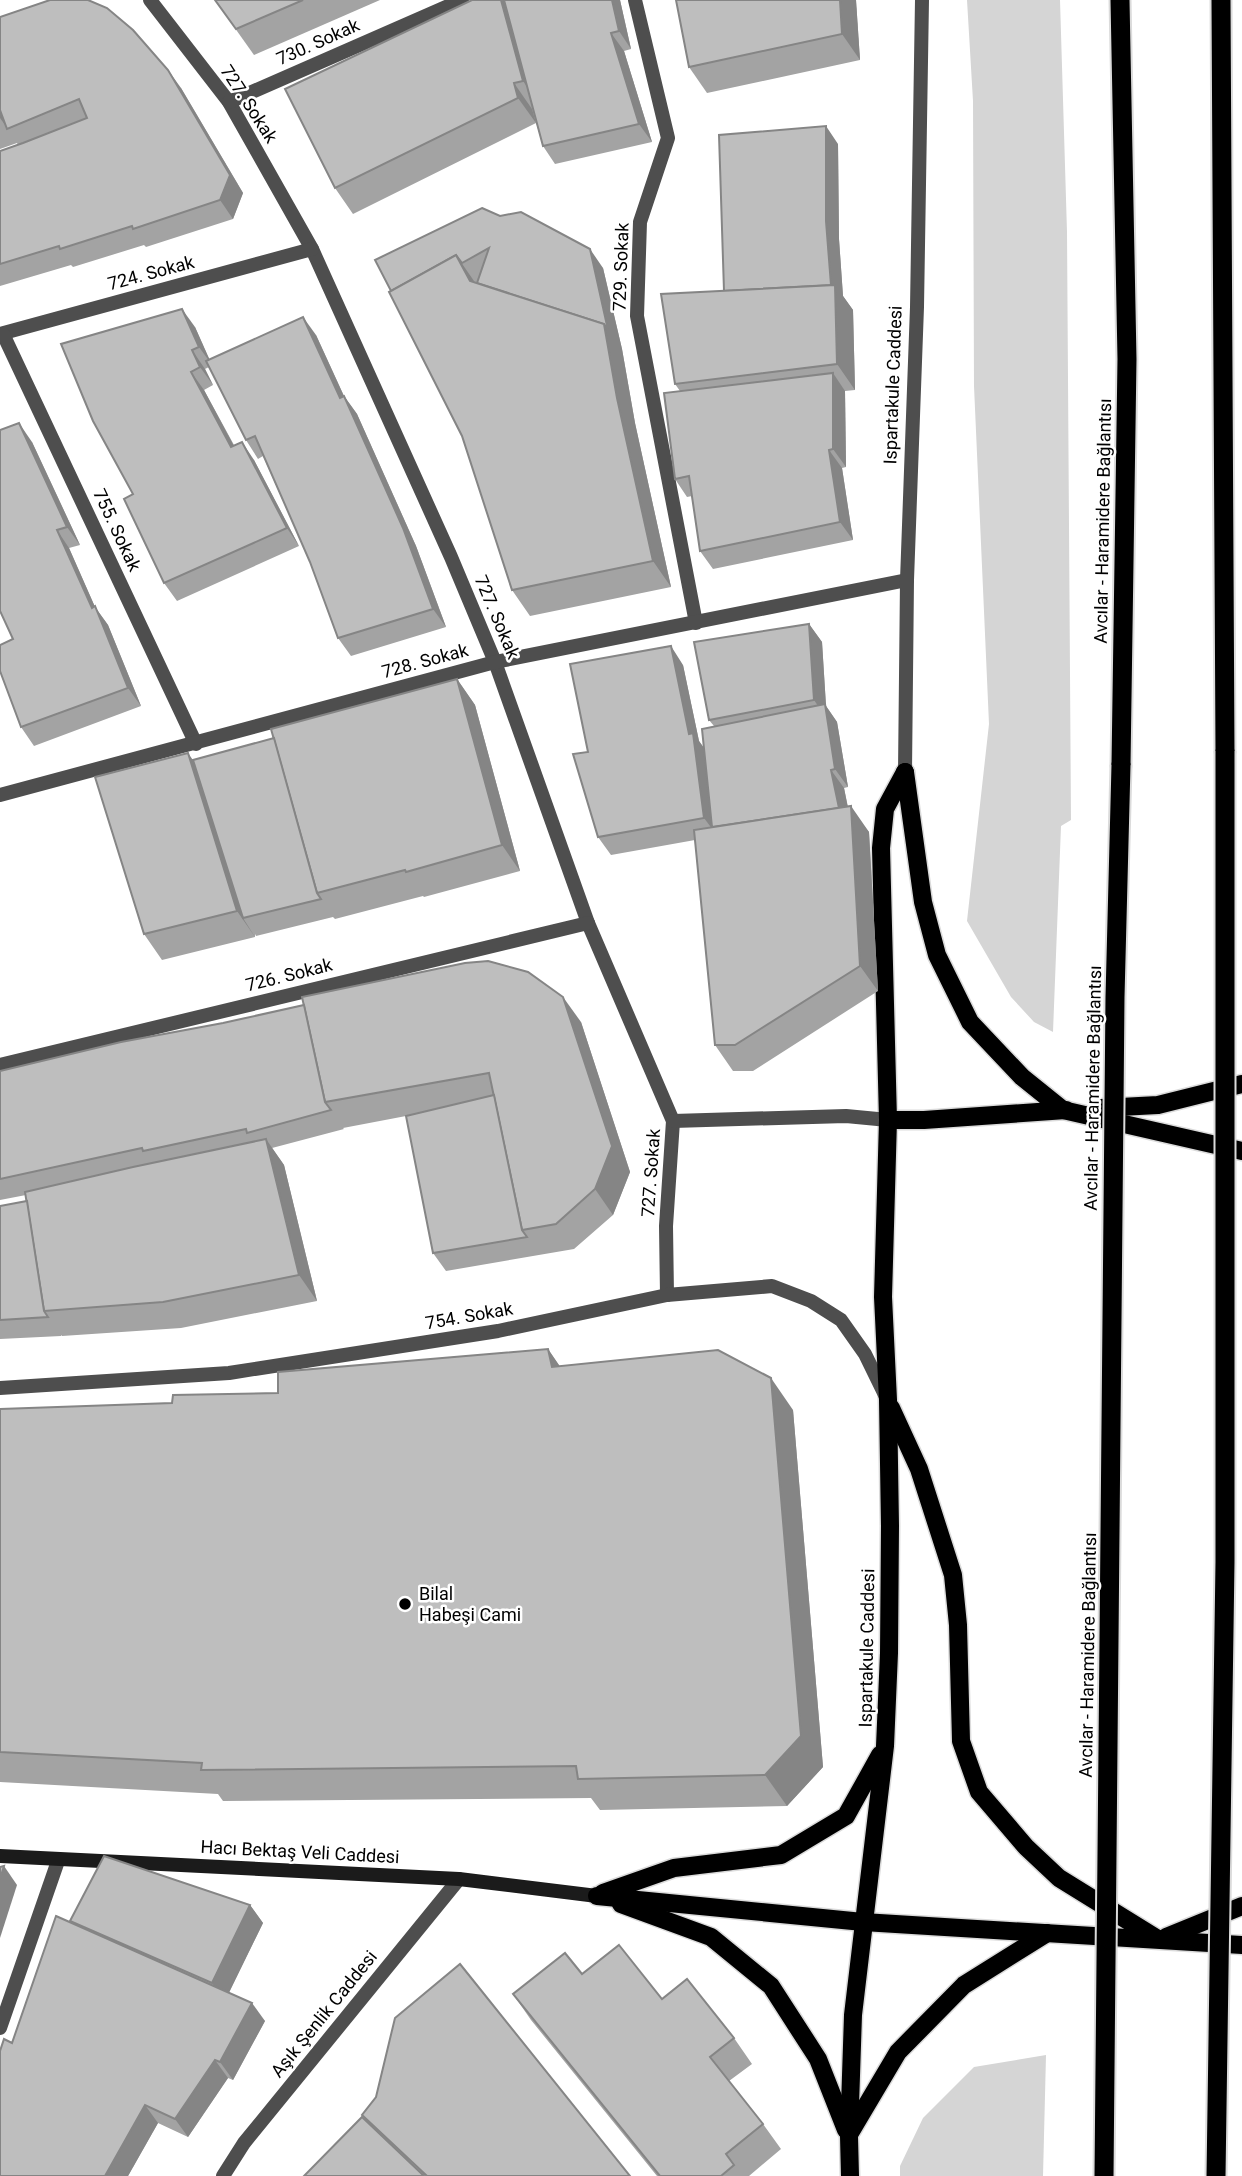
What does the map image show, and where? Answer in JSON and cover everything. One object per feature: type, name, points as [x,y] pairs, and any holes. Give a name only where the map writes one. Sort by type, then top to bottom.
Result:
[{"type":"highway","name":"Avcılar - Haramidere Bağlantısı","points":[[1104,2176],[1115,997],[1126,359],[1120,0]]},
{"type":"highway","points":[[1216,2176],[1225,1562],[1221,0]]},
{"type":"main road","points":[[905,772],[923,902],[937,956],[970,1022],[1022,1077],[1063,1110],[1242,1151]]},
{"type":"main road","name":"Ispartakule Caddesi","points":[[850,2176],[853,2015],[885,1746],[889,1653],[888,1400],[883,1297],[888,1120],[881,848],[885,809],[905,772]]},
{"type":"main road","points":[[888,1120],[1158,1105],[1242,1084]]},
{"type":"main road","points":[[888,1400],[919,1469],[953,1574],[958,1625],[961,1741],[979,1792],[1026,1847],[1059,1878],[1159,1940]]},
{"type":"main road","points":[[597,1896],[674,1868],[781,1855],[846,1816],[885,1746]]},
{"type":"main road","name":"Hacı Bektaş Veli Caddesi","points":[[0,1856],[459,1879],[597,1896]]},
{"type":"main road","points":[[597,1896],[863,1922],[1242,1945]]},
{"type":"main road","points":[[597,1896],[711,1937],[771,1986],[818,2059],[849,2136]]},
{"type":"main road","points":[[1159,1940],[1242,1906]]},
{"type":"main road","points":[[849,2136],[898,2052],[964,1985],[1047,1933]]},
{"type":"street","name":"727. Sokak","points":[[150,0],[229,102],[312,249],[446,545],[495,662],[588,923],[673,1121],[666,1226],[667,1295]]},
{"type":"street","name":"730. Sokak","points":[[229,102],[462,0]]},
{"type":"street","name":"729. Sokak","points":[[635,0],[668,138],[640,222],[638,316],[696,622]]},
{"type":"street","name":"Ispartakule Caddesi","points":[[905,772],[907,580],[918,294],[922,0]]},
{"type":"street","name":"724. Sokak","points":[[1,334],[312,249]]},
{"type":"street","name":"755. Sokak","points":[[1,334],[196,744]]},
{"type":"street","name":"728. Sokak","points":[[0,795],[495,662],[907,580]]},
{"type":"street","name":"726. Sokak","points":[[0,1065],[588,923]]},
{"type":"street","points":[[673,1121],[846,1116],[888,1120]]},
{"type":"street","name":"754. Sokak","points":[[0,1388],[229,1373],[498,1332],[667,1295],[772,1286],[811,1301],[841,1320],[864,1354],[888,1400]]},
{"type":"street","points":[[0,2028],[58,1861]]},
{"type":"street","name":"Aşık Şenlik Caddesi","points":[[223,2176],[244,2143],[459,1879]]},
{"type":"shaded area","points":[[967,0],[1060,0],[1067,232],[1071,820],[1061,826],[1053,1032],[1034,1022],[1011,997],[967,921],[989,724],[974,386],[973,101]]},
{"type":"shaded area","points":[[1046,2055],[1043,2176],[900,2176],[900,2166],[923,2118],[974,2067]]},
{"type":"building","points":[[50,0],[88,0],[107,8],[133,30],[168,70],[230,175],[220,200],[133,229],[132,226],[60,249],[59,246],[0,264],[0,151],[87,118],[79,99],[7,129],[0,110],[0,17]]},
{"type":"building","points":[[215,0],[303,0],[236,29]]},
{"type":"building","points":[[472,0],[501,0],[523,81],[514,83],[518,98],[335,188],[285,89]]},
{"type":"building","points":[[504,0],[612,0],[619,31],[611,33],[639,124],[543,146]]},
{"type":"building","points":[[676,0],[840,0],[842,34],[689,67]]},
{"type":"building","points":[[826,126],[826,221],[831,285],[724,291],[719,135]]},
{"type":"building","points":[[482,208],[500,216],[521,212],[590,249],[608,330],[604,324],[477,283],[489,248],[462,263],[456,255],[391,291],[375,260]]},
{"type":"building","points":[[456,255],[470,281],[604,324],[617,398],[653,561],[512,590],[462,436],[389,292]]},
{"type":"building","points":[[835,285],[837,364],[675,384],[661,294]]},
{"type":"building","points":[[182,309],[199,347],[192,350],[200,367],[191,372],[231,447],[242,442],[287,528],[164,583],[124,499],[133,494],[93,421],[61,344]]},
{"type":"building","points":[[303,317],[340,398],[344,396],[403,528],[433,609],[338,638],[310,562],[255,436],[246,440],[206,361]]},
{"type":"building","points":[[833,373],[833,449],[829,450],[840,522],[700,551],[689,476],[675,479],[664,393]]},
{"type":"building","points":[[19,423],[67,527],[57,530],[92,608],[95,606],[128,688],[21,727],[0,671],[0,645],[13,639],[0,611],[0,430]]},
{"type":"building","points":[[809,624],[814,700],[709,720],[694,642]]},
{"type":"building","points":[[671,646],[689,734],[693,733],[704,818],[598,837],[573,754],[588,752],[570,664]]},
{"type":"building","points":[[457,679],[502,845],[317,893],[271,729]]},
{"type":"building","points":[[825,704],[835,769],[831,770],[839,808],[712,827],[702,729]]},
{"type":"building","points":[[274,738],[317,893],[321,899],[243,918],[193,760]]},
{"type":"building","points":[[188,753],[237,911],[144,934],[95,777]]},
{"type":"building","points":[[851,806],[860,966],[735,1045],[715,1045],[694,830]]},
{"type":"building","points":[[488,961],[528,972],[563,997],[612,1146],[595,1189],[556,1224],[522,1230],[489,1073],[325,1102],[302,997],[465,963]]},
{"type":"building","points":[[304,1005],[325,1102],[331,1110],[247,1133],[246,1129],[143,1151],[142,1148],[0,1179],[0,1071],[121,1042]]},
{"type":"building","points":[[494,1095],[522,1230],[527,1237],[433,1253],[406,1116]]},
{"type":"building","points":[[266,1139],[299,1275],[163,1302],[44,1311],[25,1192]]},
{"type":"building","points":[[27,1201],[44,1311],[48,1317],[0,1320],[0,1206]]},
{"type":"building","name":"Bilal Habeşi Cami","points":[[548,1349],[552,1367],[718,1350],[771,1378],[801,1736],[765,1775],[578,1779],[576,1766],[201,1770],[202,1763],[0,1752],[0,1409],[172,1403],[173,1395],[278,1393],[278,1372]]},
{"type":"building","points":[[104,1856],[250,1905],[212,1983],[70,1921]]},
{"type":"building","points":[[56,1916],[252,2003],[220,2062],[215,2060],[175,2119],[145,2105],[105,2176],[0,2176],[0,2051],[4,2039],[12,2043]]},
{"type":"building","points":[[619,1945],[662,1999],[687,1979],[734,2038],[710,2057],[763,2124],[726,2154],[734,2165],[721,2176],[660,2176],[513,1994],[565,1953],[582,1974]]},
{"type":"building","points":[[460,1964],[630,2176],[427,2176],[362,2115],[376,2097],[395,2018]]},
{"type":"building","points":[[362,2117],[424,2176],[304,2176]]},
{"type":"place","name":"Bilal Habeşi Cami","points":[[405,1604]]}]
